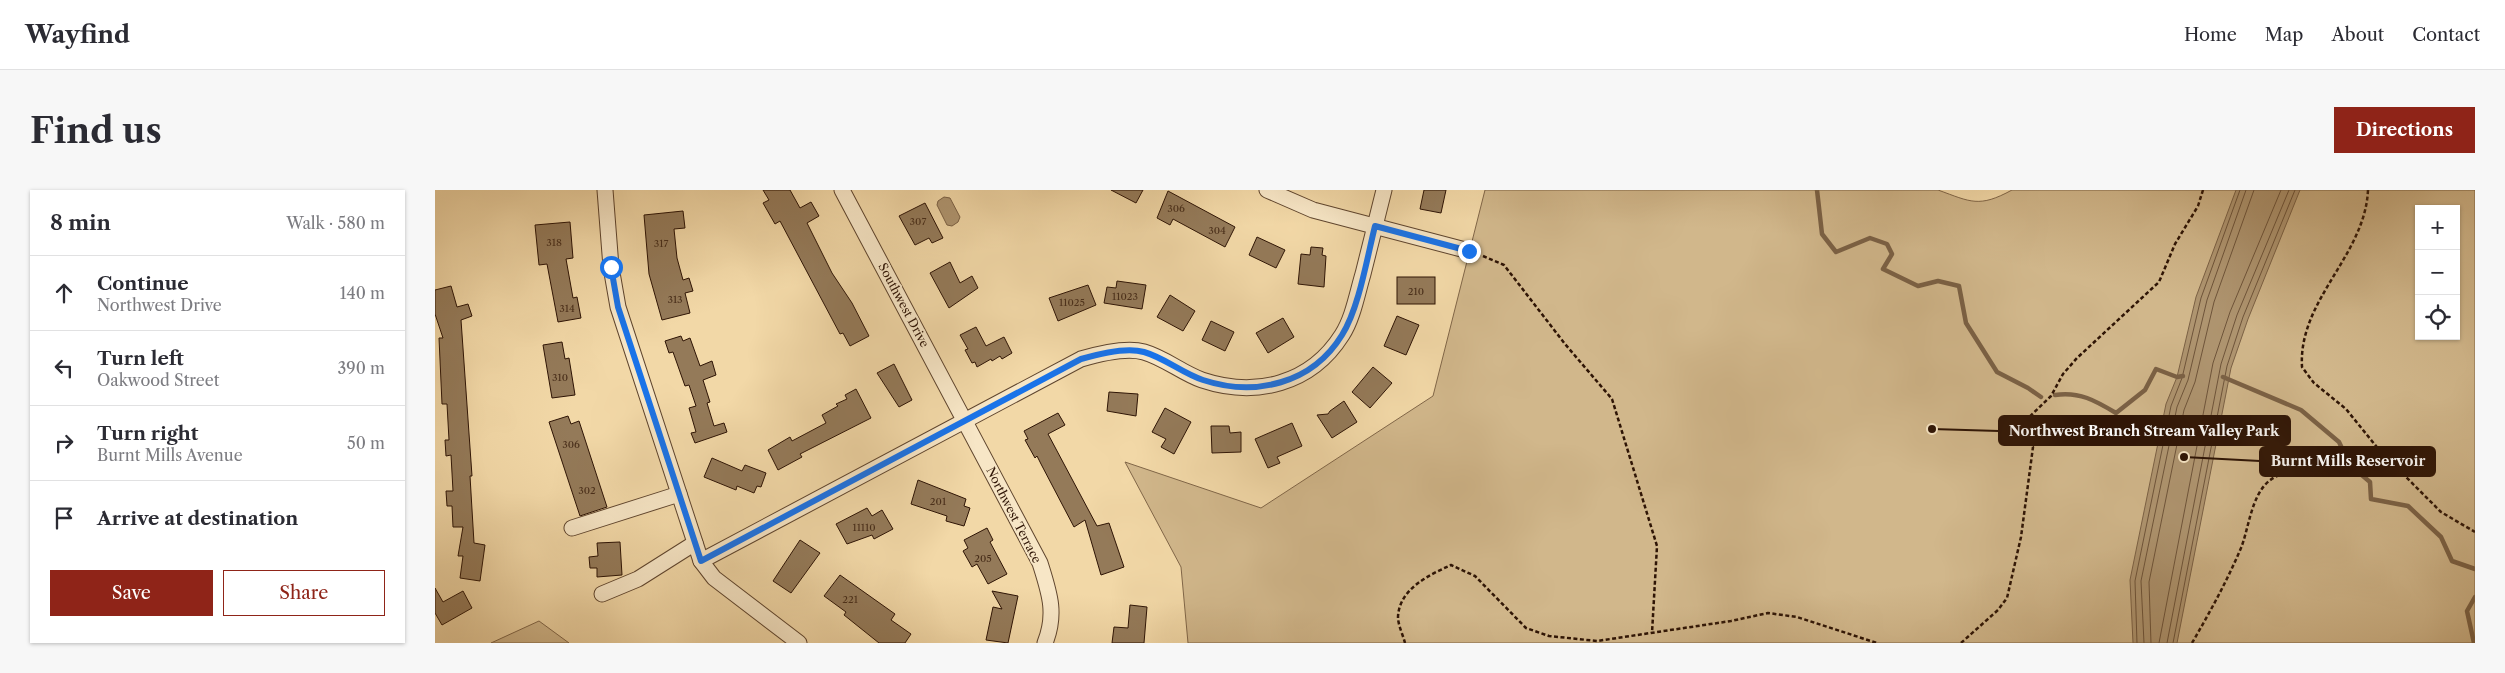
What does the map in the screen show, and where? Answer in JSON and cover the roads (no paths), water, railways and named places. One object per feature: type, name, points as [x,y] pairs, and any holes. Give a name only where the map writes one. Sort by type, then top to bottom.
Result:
[{"type":"street","points":[[605,190],[611,267],[618,307],[701,561],[714,578],[799,643]]},
{"type":"street","name":"Southwest Drive","points":[[842,190],[965,420]]},
{"type":"street","points":[[1267,190],[1313,210],[1469,251]]},
{"type":"street","points":[[701,561],[1081,359],[1104,352],[1143,351],[1202,380],[1247,389],[1267,387],[1294,379],[1320,362],[1343,335],[1356,301],[1384,190]]},
{"type":"street","name":"Northwest Terrace","points":[[965,420],[1040,563],[1052,599],[1051,629],[1045,643]]},
{"type":"street","points":[[572,528],[679,494]]},
{"type":"street","points":[[602,594],[638,579],[695,543]]},
{"type":"water","points":[[2236,190],[2300,190],[2248,319],[2231,368],[2177,643],[2133,643],[2130,580],[2166,404],[2177,377],[2196,297]]},
{"type":"water","points":[[944,197],[950,198],[960,217],[958,222],[952,226],[947,225],[937,205],[938,201]]},
{"type":"waterway","points":[[1817,190],[1822,234],[1836,252],[1870,238],[1887,244],[1892,254],[1883,269],[1918,286],[1938,281],[1959,286],[1966,323],[1997,372],[2041,397]]},
{"type":"waterway","points":[[2055,395],[2072,394],[2087,398],[2116,413],[2145,390],[2156,369],[2177,377],[2183,376]]},
{"type":"waterway","points":[[2223,377],[2301,410],[2339,442],[2350,465],[2370,482],[2371,499],[2408,506],[2441,537],[2452,561],[2475,569]]},
{"type":"waterway","points":[[2474,643],[2467,611],[2475,597]]},
{"type":"place","name":"Northwest Branch Stream Valley Park","points":[[1932,429]]},
{"type":"place","name":"Burnt Mills Reservoir","points":[[2184,457]]}]
